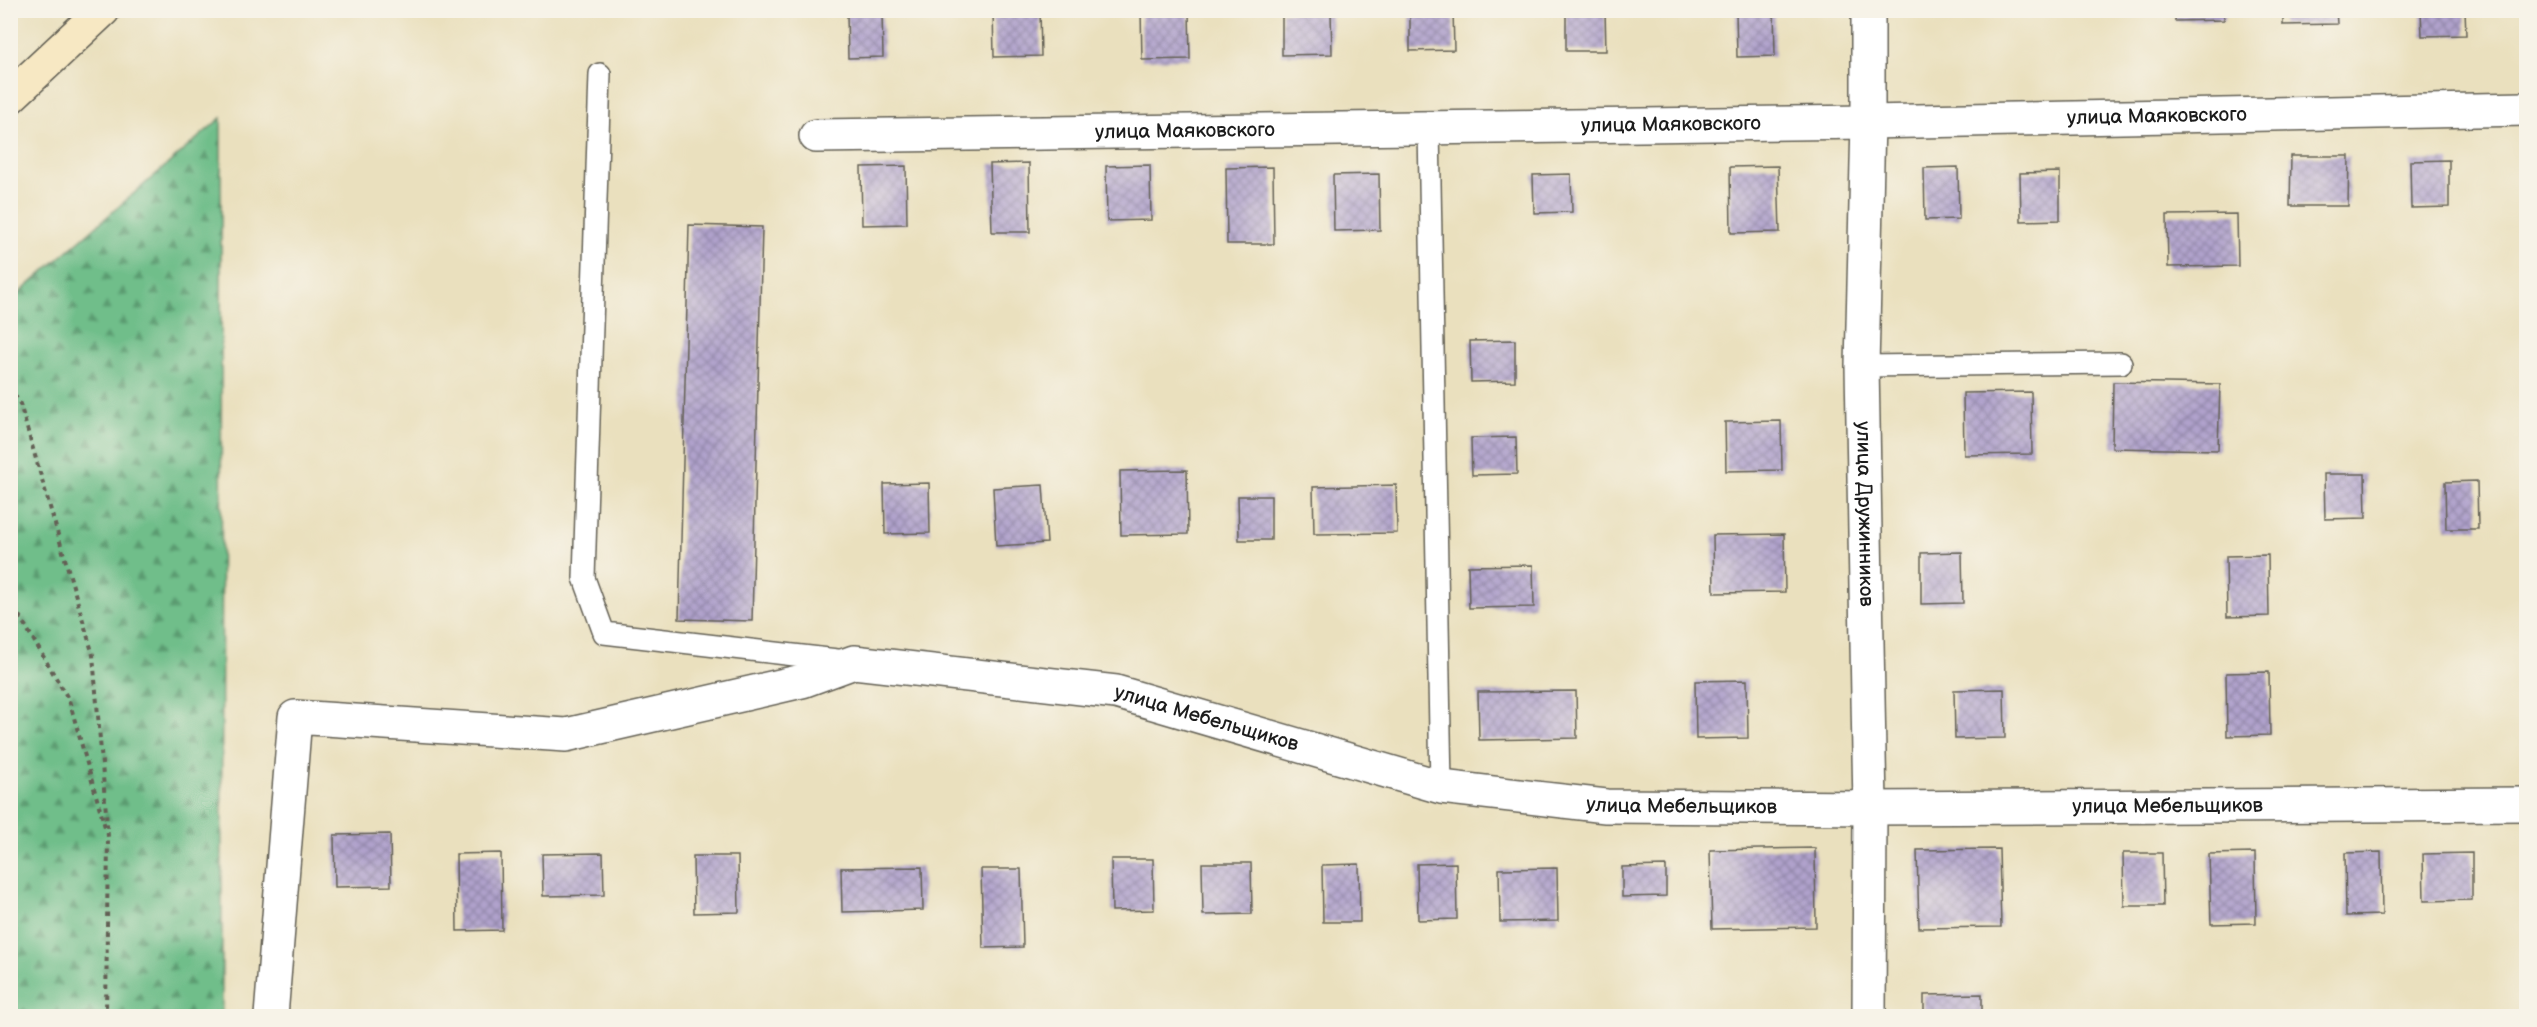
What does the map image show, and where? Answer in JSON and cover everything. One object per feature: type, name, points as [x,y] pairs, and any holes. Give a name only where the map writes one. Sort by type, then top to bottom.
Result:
[{"type":"main road","points":[[10,97],[104,10]]},
{"type":"street","name":"улица Дружинников","points":[[1868,10],[1863,366],[1870,808],[1869,1017]]},
{"type":"street","name":"улица Маяковского","points":[[816,136],[1868,122],[2526,109]]},
{"type":"street","name":"улица Мебельщиков","points":[[854,662],[1116,692],[1441,787],[1606,806],[1870,808],[2526,804]]},
{"type":"street","points":[[272,1017],[295,717],[566,735],[802,681],[854,662]]},
{"type":"lane","points":[[600,74],[585,578],[604,633],[854,662]]},
{"type":"lane","points":[[1429,128],[1441,787]]},
{"type":"lane","points":[[1863,366],[2121,363]]},
{"type":"path","points":[[10,387],[20,404],[93,655],[108,837],[106,1017]]},
{"type":"path","points":[[10,600],[69,700],[108,837]]},
{"type":"green space","points":[[221,118],[222,1016],[11,1016],[11,300]]},
{"type":"building","points":[[993,10],[1040,10],[1041,56],[994,57]]},
{"type":"building","points":[[1189,10],[1190,59],[1142,60],[1141,11]]},
{"type":"building","points":[[1410,10],[1453,10],[1454,50],[1410,51]]},
{"type":"building","points":[[1566,10],[1605,10],[1606,51],[1566,51]]},
{"type":"building","points":[[1736,10],[1774,10],[1775,56],[1737,57]]},
{"type":"building","points":[[2175,10],[2224,10],[2224,20],[2175,21]]},
{"type":"building","points":[[2283,10],[2336,10],[2337,24],[2283,25]]},
{"type":"building","points":[[2421,10],[2465,10],[2466,35],[2422,36]]},
{"type":"building","points":[[882,12],[883,57],[848,58],[847,13]]},
{"type":"building","points":[[1282,12],[1331,12],[1332,54],[1282,55]]},
{"type":"building","points":[[2291,156],[2349,156],[2348,206],[2290,206]]},
{"type":"building","points":[[2449,160],[2449,207],[2411,208],[2410,161]]},
{"type":"building","points":[[1029,163],[1030,232],[992,232],[990,164]]},
{"type":"building","points":[[1150,165],[1151,220],[1107,221],[1106,166]]},
{"type":"building","points":[[906,166],[907,224],[862,225],[861,167]]},
{"type":"building","points":[[1778,166],[1780,232],[1731,233],[1730,167]]},
{"type":"building","points":[[1273,167],[1274,244],[1227,244],[1226,168]]},
{"type":"building","points":[[1958,167],[1959,219],[1925,220],[1924,168]]},
{"type":"building","points":[[2060,172],[2060,220],[2021,221],[2020,173]]},
{"type":"building","points":[[1379,174],[1380,230],[1334,231],[1333,175]]},
{"type":"building","points":[[1571,174],[1572,212],[1534,213],[1533,175]]},
{"type":"building","points":[[2237,214],[2238,266],[2168,267],[2167,215]]},
{"type":"building","points":[[689,225],[762,227],[752,621],[679,619]]},
{"type":"building","points":[[1515,340],[1515,381],[1471,382],[1470,341]]},
{"type":"building","points":[[2113,382],[2220,384],[2218,450],[2112,448]]},
{"type":"building","points":[[2031,392],[2032,454],[1964,455],[1963,393]]},
{"type":"building","points":[[1781,421],[1782,470],[1726,471],[1725,422]]},
{"type":"building","points":[[1516,437],[1517,474],[1472,475],[1471,438]]},
{"type":"building","points":[[1187,470],[1188,534],[1121,535],[1120,471]]},
{"type":"building","points":[[2324,474],[2365,474],[2366,518],[2325,519]]},
{"type":"building","points":[[2477,481],[2478,529],[2446,529],[2445,482]]},
{"type":"building","points":[[929,483],[930,533],[885,534],[884,484]]},
{"type":"building","points":[[1043,485],[1047,543],[996,546],[993,488]]},
{"type":"building","points":[[1396,485],[1397,533],[1314,534],[1313,487]]},
{"type":"building","points":[[2521,488],[2526,488],[2526,529],[2522,529]]},
{"type":"building","points":[[1238,496],[1271,496],[1271,540],[1239,540]]},
{"type":"building","points":[[1784,534],[1785,592],[1714,593],[1713,535]]},
{"type":"building","points":[[1962,552],[1963,603],[1921,604],[1921,553]]},
{"type":"building","points":[[2268,555],[2269,616],[2227,617],[2226,556]]},
{"type":"building","points":[[1533,565],[1534,607],[1469,608],[1468,566]]},
{"type":"building","points":[[2269,672],[2270,735],[2227,736],[2226,673]]},
{"type":"building","points":[[1747,680],[1748,738],[1696,739],[1695,681]]},
{"type":"building","points":[[2004,689],[2005,738],[1955,739],[1954,690]]},
{"type":"building","points":[[1576,691],[1577,738],[1479,740],[1478,692]]},
{"type":"building","points":[[390,834],[391,886],[335,887],[334,835]]},
{"type":"building","points":[[1815,848],[1816,927],[1712,929],[1710,850]]},
{"type":"building","points":[[1999,849],[2001,927],[1919,928],[1917,850]]},
{"type":"building","points":[[2381,852],[2382,915],[2346,916],[2345,853]]},
{"type":"building","points":[[501,853],[502,930],[457,931],[456,854]]},
{"type":"building","points":[[603,853],[604,895],[543,896],[542,854]]},
{"type":"building","points":[[2123,853],[2162,853],[2163,906],[2124,906]]},
{"type":"building","points":[[2255,853],[2256,923],[2211,924],[2209,854]]},
{"type":"building","points":[[2472,853],[2472,900],[2424,901],[2423,854]]},
{"type":"building","points":[[693,856],[738,856],[739,912],[694,913]]},
{"type":"building","points":[[1111,859],[1153,859],[1154,910],[1112,911]]},
{"type":"building","points":[[1202,863],[1251,863],[1252,914],[1203,915]]},
{"type":"building","points":[[1456,863],[1457,919],[1418,920],[1417,864]]},
{"type":"building","points":[[1359,864],[1360,922],[1323,922],[1322,865]]},
{"type":"building","points":[[1666,866],[1666,896],[1622,897],[1622,867]]},
{"type":"building","points":[[922,867],[923,910],[842,912],[841,868]]},
{"type":"building","points":[[1557,868],[1558,921],[1500,922],[1499,869]]},
{"type":"building","points":[[981,869],[1021,869],[1023,947],[983,948]]},
{"type":"building","points":[[1982,994],[1982,1016],[1924,1016],[1924,995]]}]
